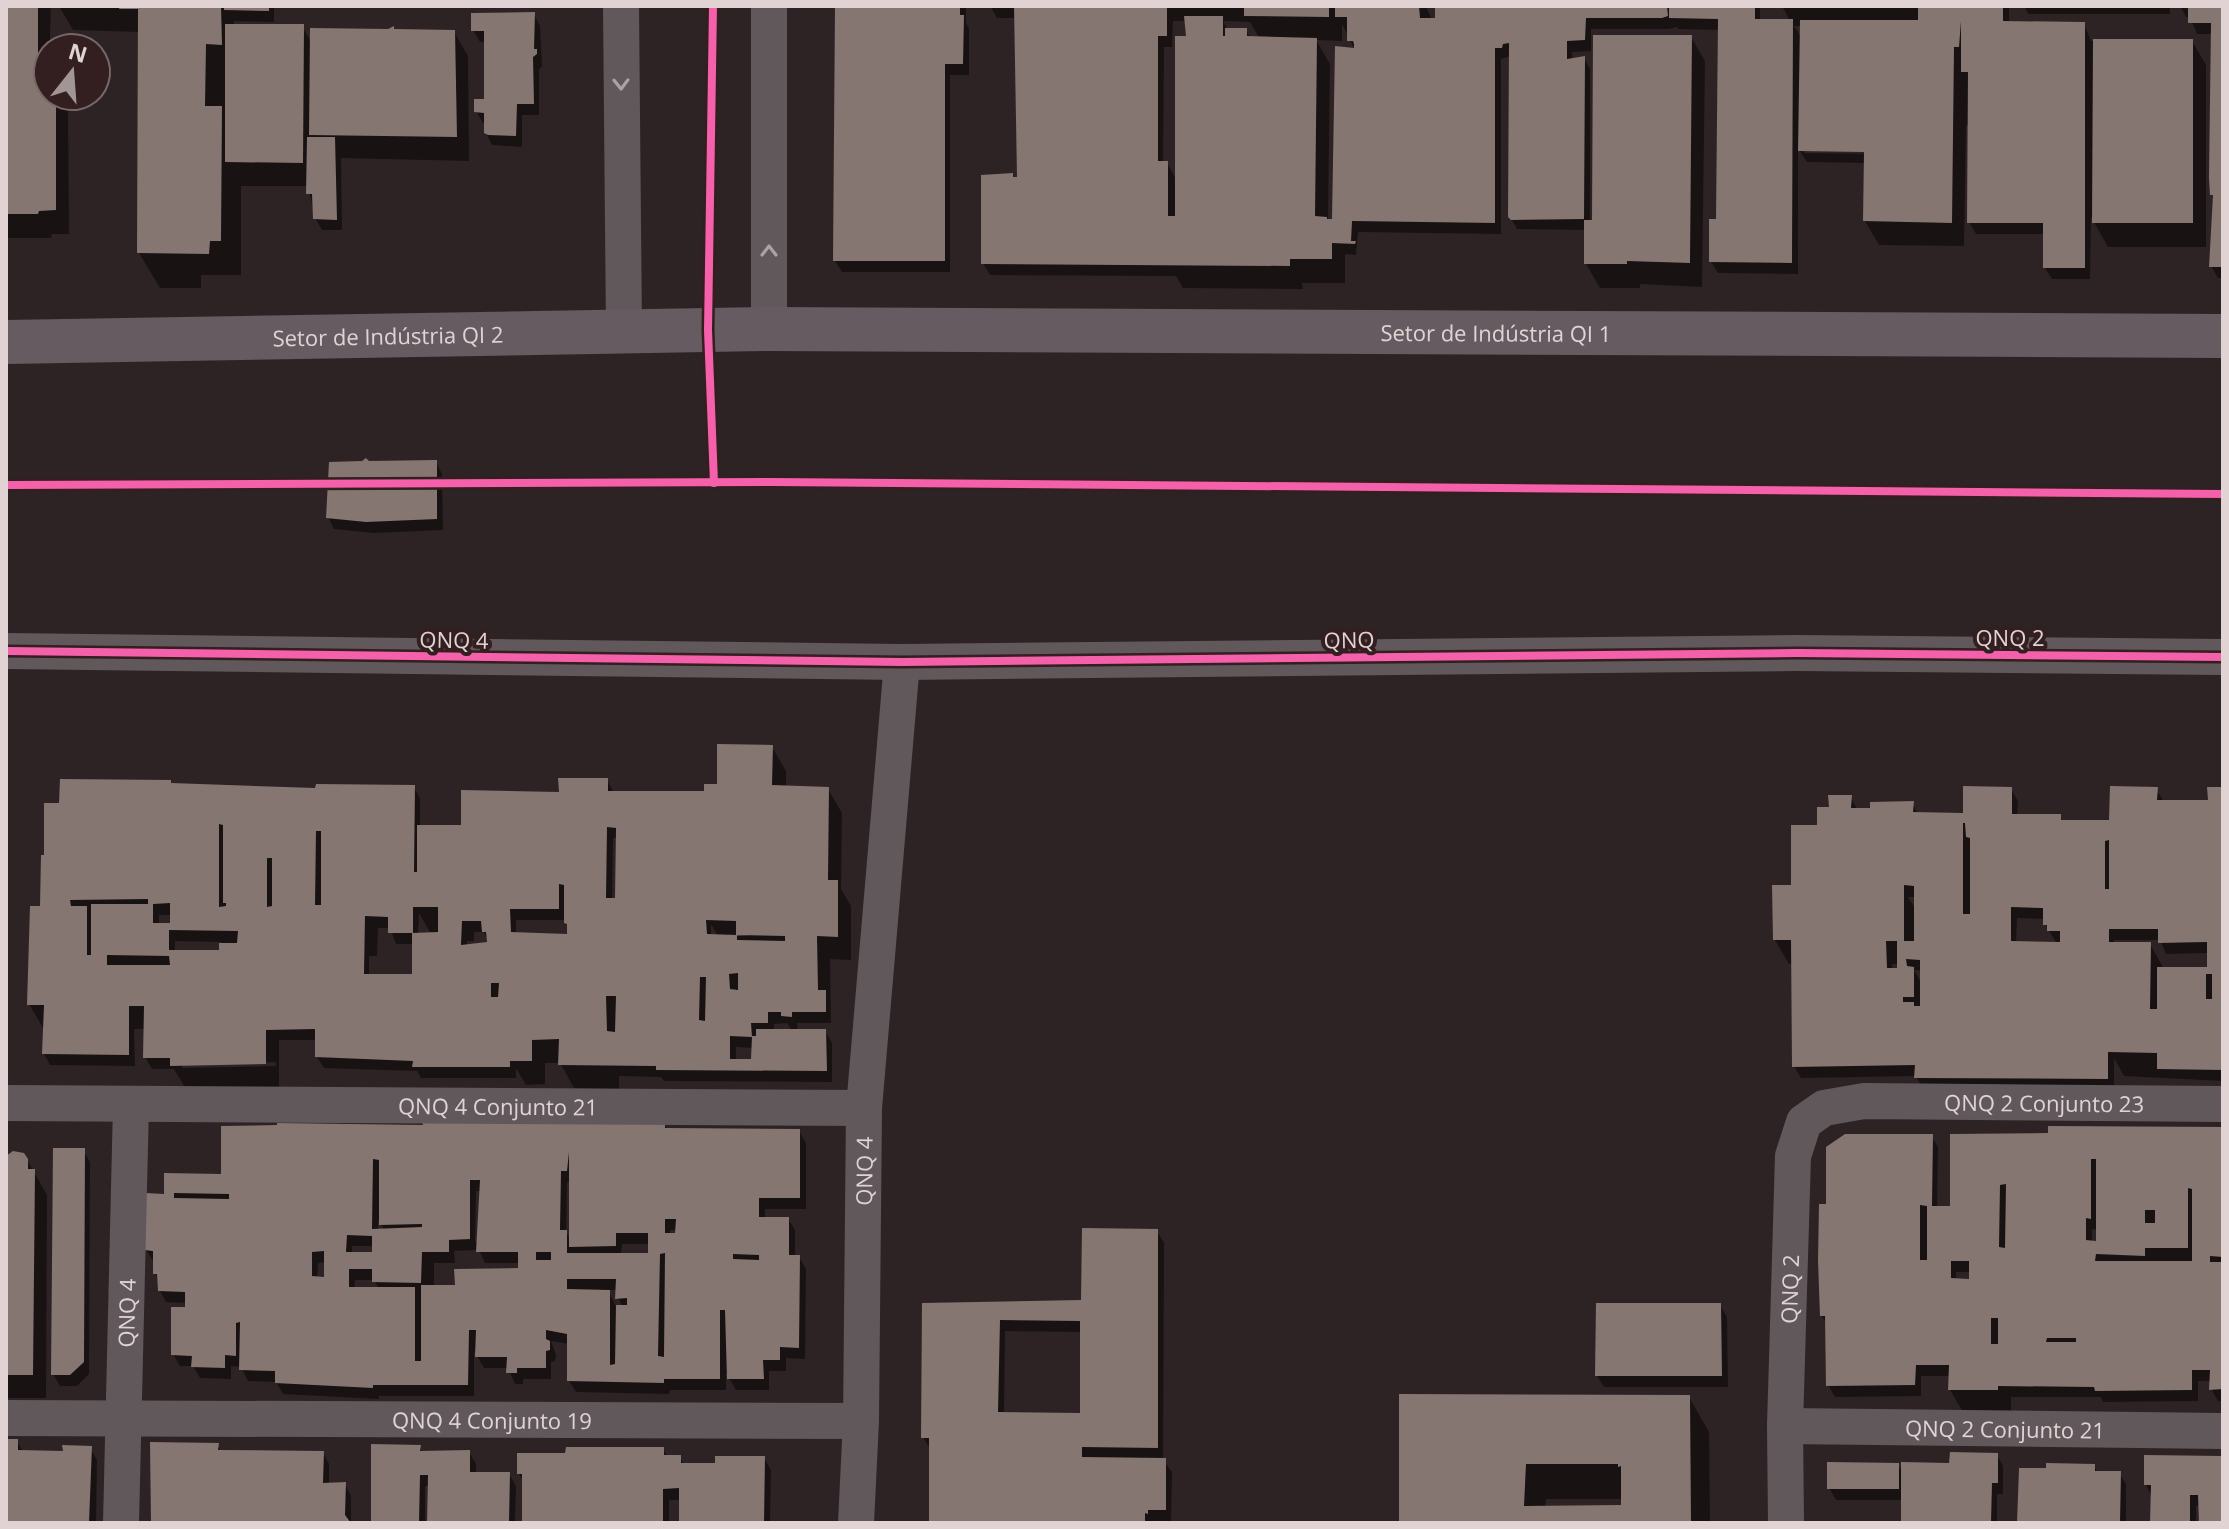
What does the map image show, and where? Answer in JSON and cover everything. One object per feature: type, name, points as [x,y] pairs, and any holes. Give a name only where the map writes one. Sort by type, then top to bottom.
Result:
[{"type":"street","points":[[621,6],[624,331]]},
{"type":"street","points":[[769,6],[769,329]]},
{"type":"street","name":"Setor de Indústria QI 2","points":[[6,342],[769,329]]},
{"type":"street","name":"Setor de Indústria QI 1","points":[[769,329],[2223,336]]},
{"type":"street","name":"QNQ 4","points":[[6,651],[902,662],[864,1108],[861,1421],[856,1523]]},
{"type":"street","name":"QNQ","points":[[902,662],[1797,653]]},
{"type":"street","name":"QNQ 2","points":[[1797,653],[2223,657]]},
{"type":"street","name":"QNQ 2","points":[[1786,1523],[1785,1426],[1793,1156],[1804,1122],[1824,1108],[1864,1101]]},
{"type":"street","name":"QNQ 2 Conjunto 23","points":[[1864,1101],[2223,1104]]},
{"type":"street","name":"QNQ 4 Conjunto 21","points":[[6,1103],[864,1108]]},
{"type":"street","name":"QNQ 4","points":[[121,1523],[131,1105]]},
{"type":"street","name":"QNQ 4 Conjunto 19","points":[[6,1418],[861,1421]]},
{"type":"street","name":"QNQ 2 Conjunto 21","points":[[1785,1426],[2223,1431]]},
{"type":"building","points":[[6,6],[38,6],[38,32],[32,32],[32,112],[56,112],[56,210],[39,211],[38,214],[6,214]]},
{"type":"building","points":[[120,6],[221,6],[222,45],[206,44],[205,106],[222,106],[221,241],[210,241],[209,254],[137,253],[138,9],[119,9]]},
{"type":"building","points":[[224,6],[269,6],[269,11],[224,10]]},
{"type":"building","points":[[835,6],[960,6],[960,15],[964,15],[963,64],[945,64],[945,261],[833,261]]},
{"type":"building","points":[[1014,6],[1167,6],[1167,36],[1158,36],[1158,161],[1168,161],[1168,216],[1175,216],[1175,36],[1186,36],[1184,16],[1223,16],[1223,36],[1225,28],[1247,28],[1247,36],[1317,38],[1315,216],[1327,219],[1332,219],[1335,46],[1354,48],[1353,41],[1347,41],[1347,17],[1335,17],[1335,6],[1419,6],[1420,18],[1435,18],[1435,6],[1667,6],[1668,16],[1586,18],[1585,40],[1567,41],[1567,59],[1585,56],[1584,219],[1511,220],[1508,217],[1509,43],[1495,48],[1495,223],[1352,221],[1351,241],[1356,241],[1355,244],[1332,243],[1332,259],[1290,259],[1290,266],[981,264],[981,175],[1013,173],[1013,177],[1017,177]]},
{"type":"building","points":[[1244,6],[1329,6],[1329,17],[1244,16]]},
{"type":"building","points":[[1669,6],[1755,6],[1755,19],[1793,19],[1792,263],[1709,262],[1709,219],[1716,219],[1718,19],[1669,18]]},
{"type":"building","points":[[1918,6],[2003,6],[2003,21],[2085,22],[2085,268],[2043,268],[2043,223],[1967,223],[1968,72],[1961,72],[1961,21],[1959,47],[1954,47],[1952,223],[1863,221],[1864,152],[1798,151],[1800,20],[1918,20]]},
{"type":"building","points":[[2188,6],[2223,6],[2223,267],[2209,267],[2213,195],[2210,195],[2209,178],[2211,23],[2188,23]]},
{"type":"building","points":[[535,12],[534,49],[537,49],[537,54],[533,57],[534,104],[517,104],[516,136],[488,135],[484,133],[484,113],[474,112],[474,99],[484,99],[484,31],[471,31],[471,13]]},
{"type":"building","points":[[225,24],[304,24],[303,163],[225,162]]},
{"type":"building","points":[[394,26],[394,29],[455,30],[457,137],[309,135],[310,28],[388,29]]},
{"type":"building","points":[[1593,35],[1692,35],[1690,263],[1627,261],[1627,264],[1584,264],[1584,220],[1592,220]]},
{"type":"building","points":[[2093,39],[2193,39],[2193,223],[2092,223]]},
{"type":"building","points":[[307,137],[335,137],[337,220],[313,219],[312,194],[306,194]]},
{"type":"building","points":[[366,458],[369,461],[437,460],[437,519],[366,522],[326,518],[329,462],[362,461]]},
{"type":"building","points":[[717,744],[773,745],[772,785],[829,787],[828,880],[838,880],[838,937],[817,936],[818,990],[826,990],[826,1012],[792,1012],[792,1017],[781,1016],[781,1012],[768,1012],[768,1023],[751,1023],[752,1037],[756,1036],[756,1029],[826,1029],[827,1071],[656,1070],[656,1066],[558,1065],[559,1039],[532,1040],[532,1061],[510,1061],[510,1067],[412,1067],[413,1061],[315,1057],[315,1029],[266,1030],[266,1064],[170,1066],[170,1058],[143,1058],[144,1006],[129,1006],[129,1055],[42,1054],[44,1005],[27,1005],[30,906],[40,906],[44,803],[59,803],[60,779],[171,780],[171,783],[315,788],[316,784],[415,785],[414,872],[417,872],[417,825],[461,825],[461,790],[559,792],[558,778],[608,778],[608,791],[704,791],[704,784],[717,784]],"holes":[[[219,824],[223,825],[223,903],[226,906],[219,907]],[[607,827],[616,828],[615,898],[606,898]],[[316,831],[321,831],[321,905],[315,905]],[[267,858],[272,858],[272,906],[267,907]],[[559,884],[564,885],[567,934],[511,932],[510,909],[559,909]],[[148,899],[148,904],[91,904],[91,955],[87,955],[87,906],[71,906],[70,900]],[[170,903],[170,923],[153,923],[153,904]],[[413,907],[438,907],[438,932],[413,933]],[[365,916],[388,917],[388,933],[412,933],[412,974],[364,974]],[[706,920],[736,921],[736,935],[707,934]],[[462,921],[481,921],[482,932],[486,932],[487,942],[461,945]],[[169,930],[238,931],[237,943],[219,943],[219,950],[169,950]],[[737,935],[785,936],[785,941],[737,940]],[[107,955],[169,956],[170,965],[107,965]],[[738,973],[738,990],[730,989],[729,974]],[[700,977],[706,977],[705,1021],[699,1020]],[[491,983],[499,983],[498,997],[491,997]],[[606,996],[616,996],[615,1032],[607,1031]],[[730,1036],[752,1037],[751,1059],[730,1059]]]},
{"type":"building","points":[[1963,786],[2012,787],[2012,814],[2061,814],[2061,820],[2109,820],[2110,786],[2158,787],[2157,800],[2208,800],[2207,787],[2223,787],[2223,1070],[2157,1069],[2157,1053],[2108,1052],[2108,1079],[1914,1078],[1915,1065],[1792,1067],[1791,940],[1773,940],[1772,885],[1791,885],[1791,825],[1817,825],[1817,807],[1829,807],[1828,795],[1852,795],[1851,808],[1870,808],[1870,802],[1914,801],[1913,812],[1963,813]],"holes":[[[1963,823],[1966,837],[1970,838],[1970,914],[1963,914]],[[2109,840],[2109,889],[2105,889],[2105,841]],[[1904,885],[1914,886],[1914,941],[1904,941]],[[2011,907],[2043,908],[2043,925],[2047,925],[2047,931],[2060,931],[2060,942],[2011,941]],[[2109,929],[2158,929],[2158,943],[2207,942],[2207,967],[2157,967],[2157,1009],[2150,1009],[2151,942],[2109,942]],[[1886,941],[1897,941],[1897,968],[1887,968]],[[1906,959],[1920,960],[1920,1006],[1914,1006],[1914,1002],[1903,1002],[1903,997],[1914,997],[1914,967],[1907,966]],[[2206,974],[2212,974],[2212,999],[2206,999]]]},
{"type":"building","points":[[422,1121],[665,1122],[665,1128],[800,1129],[800,1198],[759,1198],[759,1217],[789,1217],[789,1255],[800,1255],[799,1348],[780,1347],[780,1360],[763,1360],[764,1379],[727,1379],[725,1310],[720,1310],[720,1379],[664,1379],[664,1383],[567,1381],[567,1334],[546,1330],[550,1350],[546,1351],[546,1368],[517,1368],[517,1373],[506,1373],[507,1357],[475,1357],[476,1330],[469,1330],[468,1385],[373,1385],[373,1388],[275,1383],[275,1371],[239,1370],[240,1322],[236,1323],[236,1356],[225,1355],[225,1368],[191,1367],[192,1356],[171,1355],[171,1307],[185,1307],[185,1292],[158,1291],[157,1274],[153,1274],[153,1251],[144,1250],[145,1193],[164,1194],[164,1173],[221,1174],[221,1126],[277,1123],[423,1125]],"holes":[[[569,1152],[569,1247],[616,1246],[616,1233],[648,1233],[648,1253],[567,1253],[567,1230],[560,1230],[561,1171],[567,1171]],[[373,1159],[379,1160],[379,1225],[422,1224],[422,1227],[372,1229]],[[470,1180],[480,1180],[476,1252],[518,1252],[518,1268],[454,1269],[455,1285],[421,1285],[421,1361],[415,1361],[415,1287],[349,1287],[349,1269],[372,1269],[372,1282],[421,1283],[422,1252],[449,1252],[449,1240],[470,1239]],[[174,1193],[229,1194],[229,1199],[174,1198]],[[665,1219],[676,1219],[675,1233],[665,1233]],[[347,1235],[372,1236],[372,1252],[346,1252]],[[324,1251],[324,1277],[312,1276],[312,1252]],[[536,1252],[551,1252],[551,1260],[536,1260]],[[665,1253],[664,1357],[658,1356],[660,1254]],[[733,1254],[759,1255],[759,1260],[733,1259]],[[567,1279],[616,1279],[615,1299],[627,1298],[627,1305],[616,1305],[615,1364],[610,1365],[610,1290],[567,1289]]]},
{"type":"building","points":[[2048,1126],[2223,1127],[2223,1257],[2210,1256],[2210,1262],[2223,1262],[2223,1389],[2209,1390],[2210,1370],[2192,1370],[2192,1390],[2095,1391],[2094,1387],[1998,1386],[1998,1390],[1948,1390],[1949,1365],[1916,1365],[1915,1385],[1826,1386],[1825,1316],[1820,1316],[1818,1260],[1819,1204],[1826,1204],[1826,1147],[1845,1134],[1933,1134],[1932,1206],[1950,1206],[1950,1134],[2048,1133]],"holes":[[[2091,1159],[2096,1159],[2096,1241],[2086,1240],[2086,1218],[2091,1219]],[[2006,1184],[2005,1248],[1999,1247],[2000,1185]],[[2188,1188],[2192,1189],[2192,1261],[2095,1261],[2096,1254],[2145,1256],[2145,1248],[2188,1248]],[[1920,1205],[1927,1206],[1927,1260],[1920,1260]],[[2145,1210],[2155,1210],[2155,1223],[2145,1223]],[[1951,1261],[1969,1261],[1969,1279],[1951,1278]],[[1991,1318],[1998,1318],[1998,1344],[1991,1344]],[[2047,1338],[2076,1338],[2076,1342],[2046,1342]]]},
{"type":"building","points":[[53,1148],[85,1148],[84,1362],[70,1375],[51,1375]]},
{"type":"building","points":[[13,1151],[24,1153],[28,1159],[28,1169],[35,1169],[33,1375],[6,1375],[6,1156]]},
{"type":"building","points":[[1082,1228],[1158,1229],[1158,1448],[1082,1447],[1082,1457],[1166,1458],[1166,1510],[1148,1510],[1145,1523],[929,1523],[929,1438],[921,1438],[922,1303],[1081,1300]],"holes":[[[1000,1320],[1080,1321],[1080,1413],[998,1412]]]},
{"type":"building","points":[[1596,1303],[1721,1303],[1722,1376],[1595,1376]]},
{"type":"building","points":[[1399,1394],[1690,1395],[1691,1523],[1399,1523]],"holes":[[[1526,1464],[1618,1464],[1618,1467],[1621,1466],[1621,1505],[1524,1506]]]},
{"type":"building","points":[[6,1439],[18,1439],[18,1450],[63,1451],[62,1445],[92,1446],[89,1523],[6,1523]]},
{"type":"building","points":[[150,1442],[219,1443],[218,1450],[324,1451],[323,1483],[346,1482],[345,1515],[351,1523],[151,1523]]},
{"type":"building","points":[[371,1444],[421,1445],[420,1451],[470,1450],[470,1472],[510,1472],[509,1523],[427,1523],[428,1475],[420,1475],[419,1523],[371,1523]]},
{"type":"building","points":[[566,1447],[664,1447],[664,1455],[681,1455],[681,1463],[715,1463],[715,1456],[765,1456],[764,1523],[679,1523],[679,1488],[663,1489],[663,1523],[522,1523],[522,1474],[517,1474],[517,1453],[565,1453]]},
{"type":"building","points":[[1950,1452],[1998,1453],[1998,1483],[1992,1483],[1991,1523],[1901,1523],[1901,1462],[1949,1463]]},
{"type":"building","points":[[2144,1455],[2223,1456],[2223,1523],[2199,1523],[2198,1495],[2190,1495],[2190,1523],[2150,1523],[2151,1485],[2144,1485]]},
{"type":"building","points":[[1827,1462],[1899,1463],[1899,1489],[1827,1489]]},
{"type":"building","points":[[2046,1463],[2095,1464],[2095,1471],[2121,1471],[2120,1523],[2017,1523],[2019,1468],[2046,1468]]},
{"type":"cycle path","points":[[713,6],[708,330],[714,483]]},
{"type":"cycle path","points":[[6,485],[772,482],[2223,494]]},
{"type":"cycle path","points":[[6,651],[902,662],[1797,653],[2223,657]]}]
